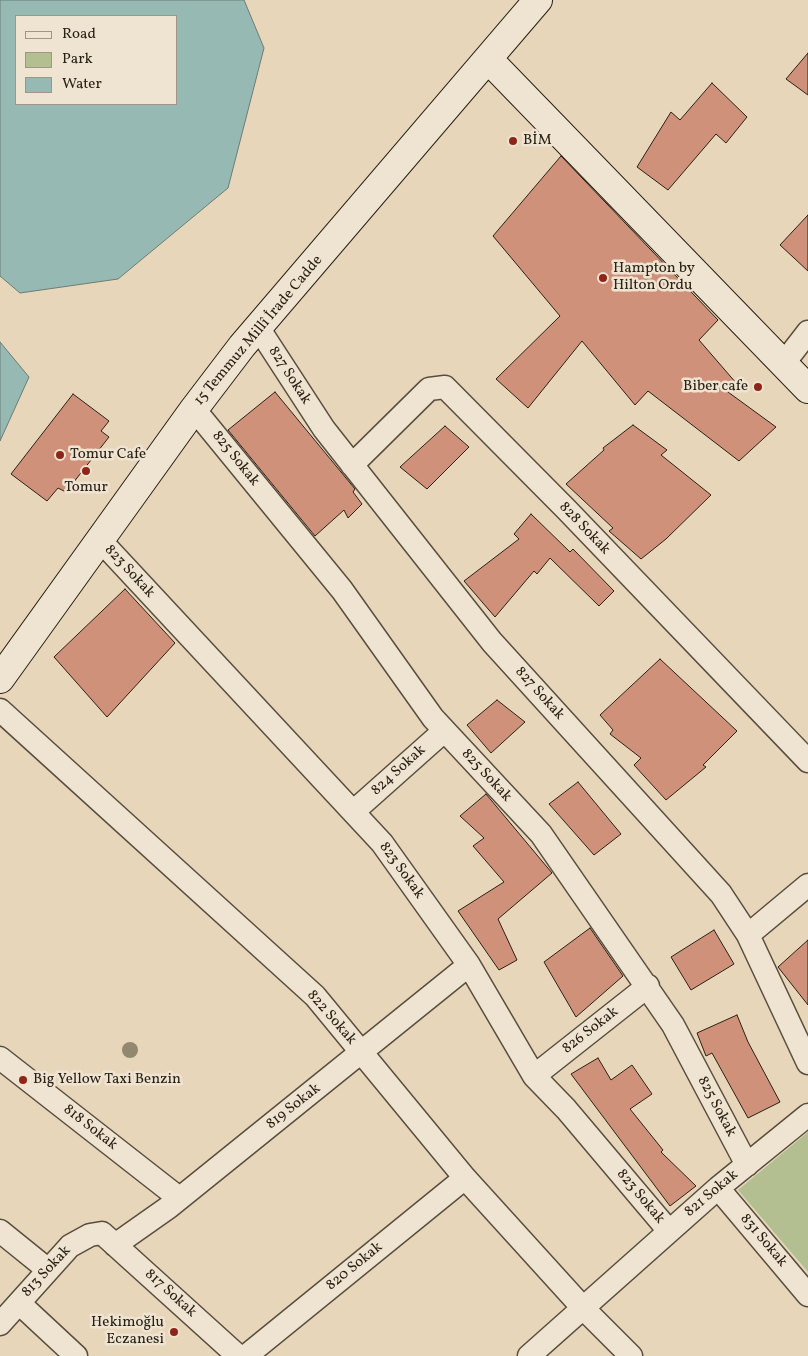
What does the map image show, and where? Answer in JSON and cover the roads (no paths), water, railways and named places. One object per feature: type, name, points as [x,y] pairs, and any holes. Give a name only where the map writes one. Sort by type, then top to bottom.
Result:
[{"type":"main road","name":"15 Temmuz Millî İrade Cadde","points":[[0,679],[99,539],[242,346],[259,329],[538,0]]},
{"type":"main road","points":[[488,59],[808,389]]},
{"type":"street","name":"827 Sokak","points":[[259,329],[324,429],[492,642],[722,894],[748,936],[808,1063]]},
{"type":"street","points":[[784,363],[808,332]]},
{"type":"street","name":"828 Sokak","points":[[352,465],[429,389],[445,387],[566,509],[808,760]]},
{"type":"street","name":"825 Sokak","points":[[194,409],[342,590],[433,718],[541,834],[648,986],[673,1025],[747,1165]]},
{"type":"street","name":"823 Sokak","points":[[99,539],[382,843],[468,965],[534,1076],[566,1109],[669,1230]]},
{"type":"street","name":"822 Sokak","points":[[0,710],[315,996],[465,1178],[583,1308],[631,1356]]},
{"type":"street","name":"824 Sokak","points":[[354,812],[444,731]]},
{"type":"street","points":[[748,936],[808,885]]},
{"type":"street","name":"819 Sokak","points":[[109,1239],[180,1198],[362,1053],[468,965]]},
{"type":"street","name":"826 Sokak","points":[[534,1076],[648,986]]},
{"type":"street","name":"818 Sokak","points":[[0,1058],[180,1198]]},
{"type":"street","name":"821 Sokak","points":[[530,1356],[669,1230],[808,1115]]},
{"type":"street","name":"820 Sokak","points":[[246,1356],[465,1178]]},
{"type":"street","name":"831 Sokak","points":[[718,1188],[808,1295]]},
{"type":"street","points":[[0,1231],[47,1269]]},
{"type":"street","name":"813 Sokak","points":[[0,1324],[47,1269],[70,1246],[82,1238],[109,1239]]},
{"type":"street","name":"817 Sokak","points":[[109,1239],[238,1356]]},
{"type":"street","points":[[19,1303],[76,1356]]},
{"type":"water","points":[[0,0],[244,0],[264,48],[228,188],[118,279],[20,293],[0,276]]},
{"type":"water","points":[[0,342],[29,377],[0,441]]},
{"type":"place","name":"BİM","points":[[513,141]]},
{"type":"place","name":"Hampton by Hilton Ordu","points":[[603,278]]},
{"type":"place","name":"Biber cafe","points":[[758,387]]},
{"type":"place","name":"Tomur Cafe","points":[[60,455]]},
{"type":"place","name":"Tomur","points":[[86,471]]},
{"type":"place","name":"Big Yellow Taxi Benzin","points":[[23,1080]]},
{"type":"place","name":"Hekimoğlu Eczanesi","points":[[174,1332]]}]
